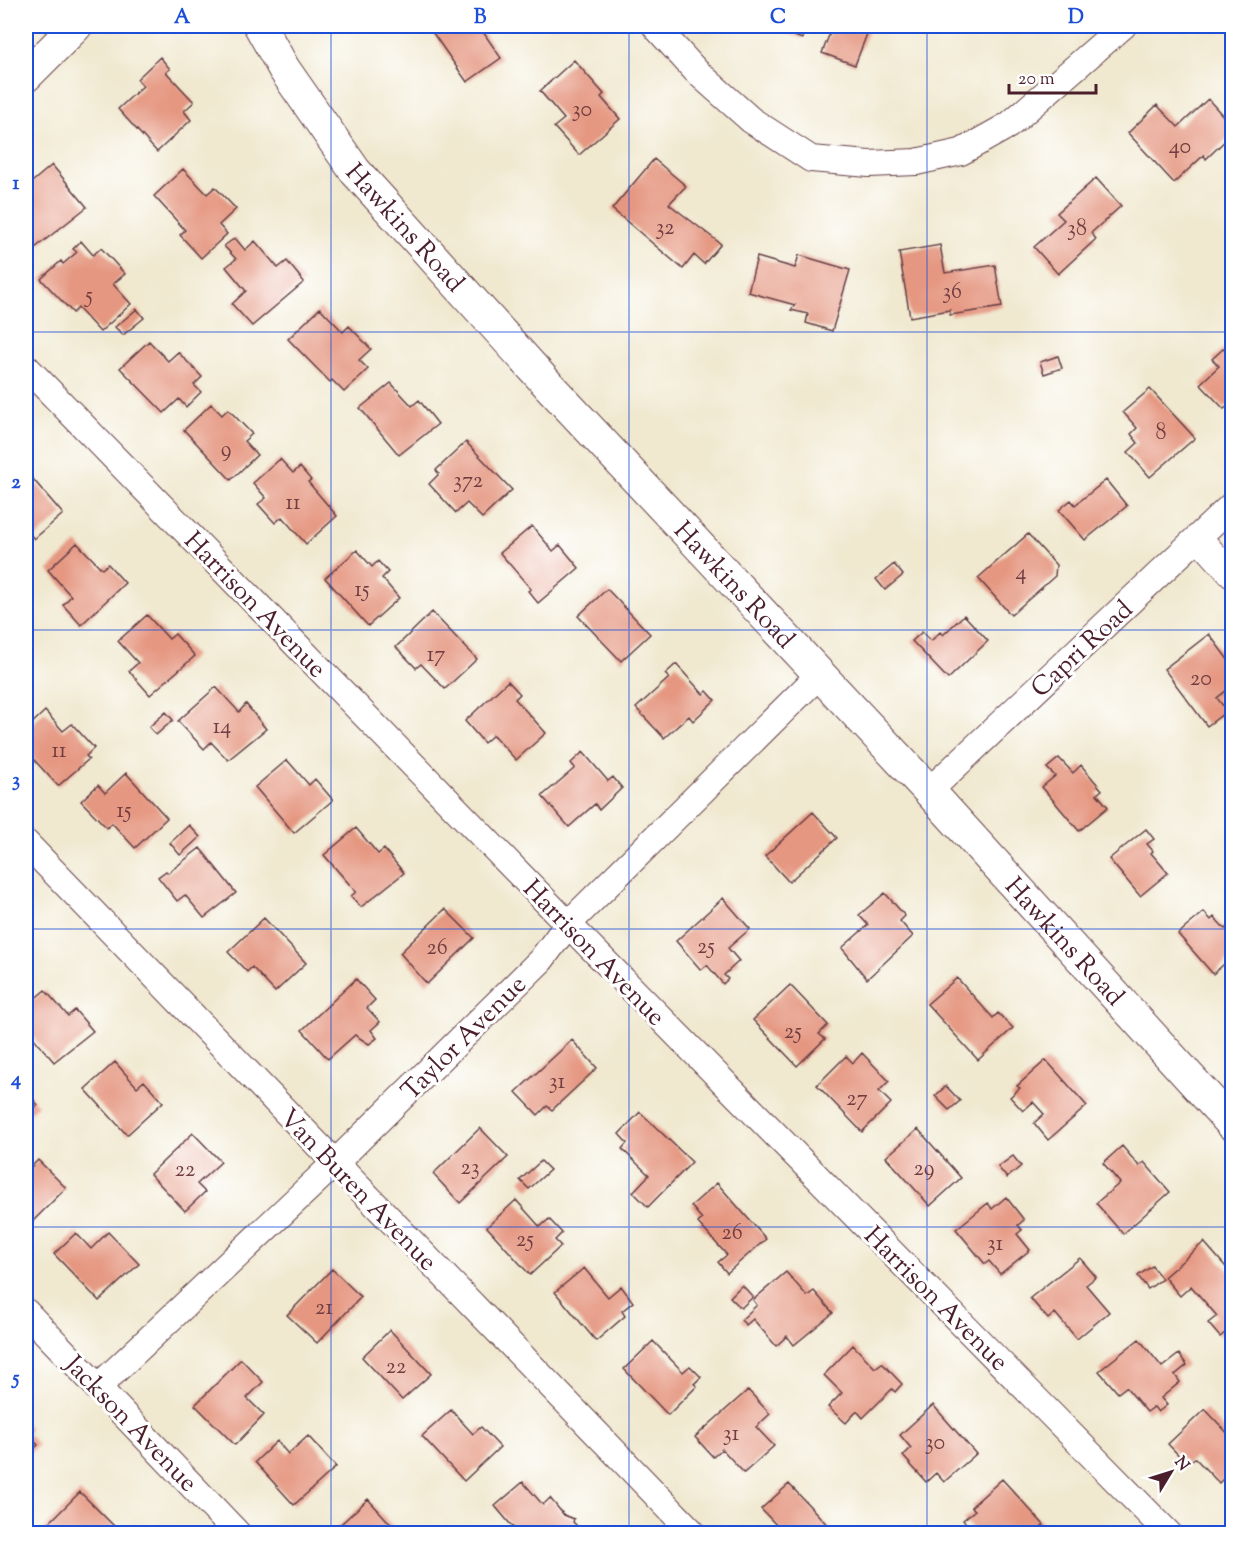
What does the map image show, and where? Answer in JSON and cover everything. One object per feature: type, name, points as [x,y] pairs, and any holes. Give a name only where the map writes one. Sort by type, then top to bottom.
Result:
[{"type":"street","points":[[26,76],[76,26]]},
{"type":"street","name":"Hawkins Road","points":[[260,26],[284,69],[355,171],[552,389],[929,791],[1233,1124]]},
{"type":"street","points":[[655,26],[696,71],[751,120],[771,133],[812,159],[869,164],[916,162],[961,152],[1009,125],[1056,81],[1123,26]]},
{"type":"street","name":"Harrison Avenue","points":[[26,367],[568,924],[1169,1533]]},
{"type":"street","name":"Capri Road","points":[[929,791],[1233,505]]},
{"type":"street","points":[[1198,537],[1233,575]]},
{"type":"street","name":"Taylor Avenue","points":[[97,1388],[334,1164],[541,960],[568,924],[819,675]]},
{"type":"street","name":"Van Buren Avenue","points":[[26,843],[334,1164],[694,1533]]},
{"type":"street","name":"Jackson Avenue","points":[[26,1312],[238,1533]]},
{"type":"building","points":[[428,26],[479,26],[501,58],[467,82]]},
{"type":"building","points":[[775,26],[807,26],[802,39],[774,28]]},
{"type":"building","points":[[825,26],[870,26],[855,65],[822,53],[832,28]]},
{"type":"building","points":[[160,57],[170,69],[166,72],[194,102],[184,111],[191,120],[157,152],[118,109],[143,86],[137,79]]},
{"type":"building","points":[[574,60],[604,94],[601,97],[620,119],[579,155],[554,127],[564,119],[540,91]]},
{"type":"building","points":[[1208,99],[1232,126],[1232,134],[1206,159],[1204,155],[1174,183],[1128,133],[1157,105],[1178,127]]},
{"type":"building","points":[[654,159],[686,186],[669,204],[721,244],[704,264],[694,255],[683,269],[612,209]]},
{"type":"building","points":[[52,165],[87,207],[26,255],[26,187]]},
{"type":"building","points":[[183,169],[207,194],[215,187],[236,209],[219,225],[227,234],[201,258],[180,235],[185,230],[154,196]]},
{"type":"building","points":[[1096,178],[1121,206],[1091,233],[1096,239],[1058,274],[1034,247],[1064,220],[1057,213]]},
{"type":"building","points":[[235,238],[245,250],[255,241],[278,268],[287,261],[304,282],[252,326],[232,304],[246,291],[226,267],[236,259],[224,246]]},
{"type":"building","points":[[81,241],[93,255],[101,248],[125,274],[113,284],[131,304],[100,332],[78,308],[73,313],[41,279],[61,261],[63,264],[77,252],[73,249]]},
{"type":"building","points":[[940,245],[945,273],[995,265],[1002,307],[950,315],[950,310],[910,317],[899,252]]},
{"type":"building","points":[[799,255],[850,270],[832,331],[806,323],[808,314],[791,310],[795,305],[748,292],[757,257],[795,268]]},
{"type":"building","points":[[320,308],[343,332],[349,326],[371,349],[359,360],[368,369],[344,392],[332,380],[330,382],[288,339]]},
{"type":"building","points":[[137,309],[144,318],[123,335],[115,327]]},
{"type":"building","points":[[149,341],[168,361],[178,352],[202,377],[194,385],[201,392],[186,407],[179,399],[164,413],[120,368]]},
{"type":"building","points":[[1224,348],[1231,355],[1232,353],[1232,402],[1224,409],[1200,384],[1219,366],[1212,359]]},
{"type":"building","points":[[1058,356],[1062,368],[1044,374],[1040,362]]},
{"type":"building","points":[[391,383],[412,406],[419,400],[438,424],[399,455],[360,408]]},
{"type":"building","points":[[1150,389],[1195,438],[1150,477],[1128,452],[1138,443],[1131,434],[1137,428],[1123,412]]},
{"type":"building","points":[[211,404],[222,415],[228,409],[252,434],[244,441],[257,455],[231,480],[184,430]]},
{"type":"building","points":[[466,442],[512,490],[482,518],[467,503],[456,513],[429,484],[439,474],[436,470]]},
{"type":"building","points":[[280,459],[293,473],[300,467],[311,480],[308,482],[337,516],[306,544],[282,517],[275,523],[258,504],[266,498],[253,483]]},
{"type":"building","points":[[26,471],[63,514],[34,539],[26,529]]},
{"type":"building","points":[[1106,480],[1127,506],[1085,540],[1059,510],[1071,500],[1075,505]]},
{"type":"building","points":[[532,526],[553,551],[560,545],[579,568],[538,603],[528,591],[531,589],[500,553]]},
{"type":"building","points":[[1028,534],[1056,565],[1055,576],[1011,615],[978,578]]},
{"type":"building","points":[[77,543],[102,569],[108,564],[125,583],[81,625],[63,605],[71,596],[48,570]]},
{"type":"building","points":[[357,550],[372,567],[378,561],[388,572],[382,578],[399,598],[368,626],[325,578]]},
{"type":"building","points":[[894,564],[903,575],[885,590],[876,579]]},
{"type":"building","points":[[607,589],[650,634],[621,661],[578,616]]},
{"type":"building","points":[[432,612],[477,659],[445,689],[421,664],[416,668],[396,647]]},
{"type":"building","points":[[147,615],[169,639],[175,634],[195,656],[150,695],[129,671],[138,663],[118,641]]},
{"type":"building","points":[[964,615],[988,641],[948,679],[912,641],[922,632],[931,641],[940,632],[943,635]]},
{"type":"building","points":[[1209,634],[1232,665],[1232,686],[1217,698],[1227,711],[1207,726],[1164,669]]},
{"type":"building","points":[[676,664],[703,694],[707,691],[715,700],[693,721],[689,716],[664,738],[636,708],[669,678],[665,674]]},
{"type":"building","points":[[508,681],[520,694],[515,699],[546,733],[516,760],[493,735],[484,743],[465,721]]},
{"type":"building","points":[[216,687],[239,712],[246,704],[266,729],[228,760],[211,742],[204,749],[178,721]]},
{"type":"building","points":[[45,711],[63,731],[72,724],[94,748],[86,756],[89,759],[58,786],[26,751],[26,729]]},
{"type":"building","points":[[166,712],[173,720],[156,735],[149,727]]},
{"type":"building","points":[[583,752],[608,781],[613,777],[622,788],[599,810],[595,804],[569,827],[542,796],[575,768],[571,763]]},
{"type":"building","points":[[1059,758],[1073,773],[1081,765],[1102,790],[1097,794],[1108,807],[1079,831],[1042,787],[1055,776],[1047,768]]},
{"type":"building","points":[[287,760],[309,785],[315,779],[333,800],[294,833],[255,787]]},
{"type":"building","points":[[126,773],[167,818],[135,848],[112,823],[107,828],[81,801],[98,785],[105,793]]},
{"type":"building","points":[[813,812],[837,838],[789,882],[765,856]]},
{"type":"building","points":[[189,825],[200,837],[180,855],[170,843]]},
{"type":"building","points":[[356,828],[378,854],[384,849],[404,873],[361,907],[351,896],[356,892],[324,855]]},
{"type":"building","points":[[1146,829],[1154,839],[1147,844],[1153,851],[1151,853],[1168,873],[1140,896],[1109,859]]},
{"type":"building","points":[[200,848],[236,893],[204,918],[185,895],[177,901],[158,877],[166,871],[168,873]]},
{"type":"building","points":[[885,893],[905,916],[900,921],[913,936],[867,979],[842,948],[868,925],[859,915]]},
{"type":"building","points":[[723,898],[750,929],[728,948],[739,961],[724,975],[728,979],[723,984],[707,965],[701,970],[676,941]]},
{"type":"building","points":[[445,909],[474,938],[427,984],[400,953]]},
{"type":"building","points":[[1204,912],[1211,920],[1214,917],[1225,929],[1231,924],[1232,926],[1232,957],[1213,974],[1178,934]]},
{"type":"building","points":[[264,918],[306,963],[275,992],[252,967],[247,972],[228,952]]},
{"type":"building","points":[[957,978],[993,1018],[998,1013],[1013,1028],[978,1060],[927,1004]]},
{"type":"building","points":[[356,979],[375,1000],[367,1008],[380,1022],[371,1030],[377,1038],[369,1044],[355,1035],[328,1059],[302,1030]]},
{"type":"building","points":[[790,985],[828,1025],[819,1034],[825,1039],[797,1066],[753,1020]]},
{"type":"building","points":[[45,990],[68,1016],[75,1010],[93,1031],[54,1062],[26,1029],[26,1006]]},
{"type":"building","points":[[572,1040],[597,1068],[552,1110],[547,1106],[538,1115],[516,1092]]},
{"type":"building","points":[[862,1053],[889,1081],[879,1091],[891,1103],[862,1132],[817,1085],[846,1056],[853,1063]]},
{"type":"building","points":[[1046,1060],[1087,1106],[1048,1140],[1034,1123],[1044,1114],[1033,1102],[1023,1111],[1010,1097],[1020,1088],[1017,1086]]},
{"type":"building","points":[[115,1062],[137,1087],[144,1081],[163,1102],[127,1135],[85,1089]]},
{"type":"building","points":[[946,1086],[960,1101],[949,1110],[935,1096]]},
{"type":"building","points":[[26,1093],[38,1105],[26,1116]]},
{"type":"building","points":[[640,1112],[692,1162],[648,1207],[633,1192],[649,1175],[622,1149],[627,1143],[619,1134]]},
{"type":"building","points":[[480,1128],[508,1157],[460,1203],[433,1174]]},
{"type":"building","points":[[918,1129],[961,1178],[930,1206],[886,1157]]},
{"type":"building","points":[[193,1133],[221,1162],[197,1184],[205,1192],[185,1211],[150,1174]]},
{"type":"building","points":[[1122,1146],[1139,1166],[1144,1162],[1170,1192],[1123,1234],[1096,1203],[1120,1183],[1103,1163]]},
{"type":"building","points":[[1013,1156],[1021,1166],[1007,1178],[998,1167]]},
{"type":"building","points":[[38,1160],[66,1188],[27,1227],[26,1172]]},
{"type":"building","points":[[541,1161],[550,1170],[529,1189],[520,1180]]},
{"type":"building","points":[[717,1183],[766,1239],[727,1273],[718,1262],[727,1255],[698,1223],[702,1219],[691,1206]]},
{"type":"building","points":[[1006,1197],[1024,1220],[1018,1225],[1022,1230],[1017,1234],[1030,1250],[1000,1274],[989,1261],[985,1264],[956,1229],[988,1203],[992,1209]]},
{"type":"building","points":[[516,1200],[540,1227],[549,1219],[562,1233],[555,1240],[561,1246],[530,1275],[487,1227]]},
{"type":"building","points":[[108,1232],[139,1264],[99,1301],[54,1254],[76,1233],[91,1249]]},
{"type":"building","points":[[1204,1242],[1232,1274],[1232,1327],[1220,1337],[1208,1323],[1217,1316],[1191,1286],[1180,1296],[1164,1277]]},
{"type":"building","points":[[1080,1258],[1096,1277],[1086,1285],[1109,1312],[1077,1339],[1055,1313],[1048,1319],[1030,1298]]},
{"type":"building","points":[[1152,1266],[1162,1279],[1148,1289],[1138,1276]]},
{"type":"building","points":[[584,1268],[608,1297],[621,1286],[633,1302],[622,1311],[625,1316],[596,1341],[555,1292]]},
{"type":"building","points":[[332,1269],[361,1297],[317,1343],[287,1315]]},
{"type":"building","points":[[786,1272],[807,1296],[814,1291],[833,1313],[794,1345],[787,1336],[776,1346],[753,1319],[746,1325],[741,1320],[757,1305],[753,1300]]},
{"type":"building","points":[[742,1285],[753,1297],[741,1308],[730,1297]]},
{"type":"building","points":[[390,1330],[431,1374],[402,1400],[362,1357]]},
{"type":"building","points":[[1139,1339],[1162,1367],[1179,1354],[1187,1365],[1175,1375],[1180,1382],[1161,1398],[1167,1405],[1158,1412],[1154,1407],[1147,1412],[1126,1387],[1118,1393],[1099,1371]]},
{"type":"building","points":[[653,1341],[683,1372],[690,1366],[701,1377],[694,1384],[697,1386],[668,1415],[624,1369]]},
{"type":"building","points":[[853,1345],[875,1368],[882,1363],[902,1384],[895,1392],[892,1389],[863,1418],[857,1411],[846,1423],[828,1407],[842,1393],[824,1375]]},
{"type":"building","points":[[241,1359],[263,1382],[247,1398],[264,1415],[235,1445],[195,1405]]},
{"type":"building","points":[[748,1390],[770,1414],[756,1427],[774,1446],[744,1473],[722,1449],[713,1457],[695,1437]]},
{"type":"building","points":[[933,1405],[976,1454],[944,1482],[936,1473],[926,1482],[903,1456],[911,1448],[900,1435]]},
{"type":"building","points":[[1205,1409],[1232,1438],[1232,1470],[1219,1483],[1195,1458],[1187,1464],[1168,1444]]},
{"type":"building","points":[[451,1410],[473,1434],[481,1427],[500,1447],[464,1481],[422,1436]]},
{"type":"building","points":[[26,1423],[31,1429],[27,1433],[38,1445],[26,1456]]},
{"type":"building","points":[[308,1436],[336,1467],[294,1505],[255,1462],[277,1441],[288,1454]]},
{"type":"building","points":[[1002,1479],[1044,1525],[1035,1534],[976,1534],[963,1520],[975,1510],[971,1507]]},
{"type":"building","points":[[523,1482],[543,1505],[550,1498],[564,1515],[574,1519],[573,1522],[578,1527],[576,1534],[513,1534],[516,1531],[495,1506]]},
{"type":"building","points":[[789,1484],[836,1534],[779,1534],[782,1531],[761,1509]]},
{"type":"building","points":[[80,1492],[122,1534],[107,1534],[103,1529],[99,1534],[45,1534],[42,1530]]},
{"type":"building","points":[[368,1499],[396,1530],[392,1534],[330,1534]]}]
